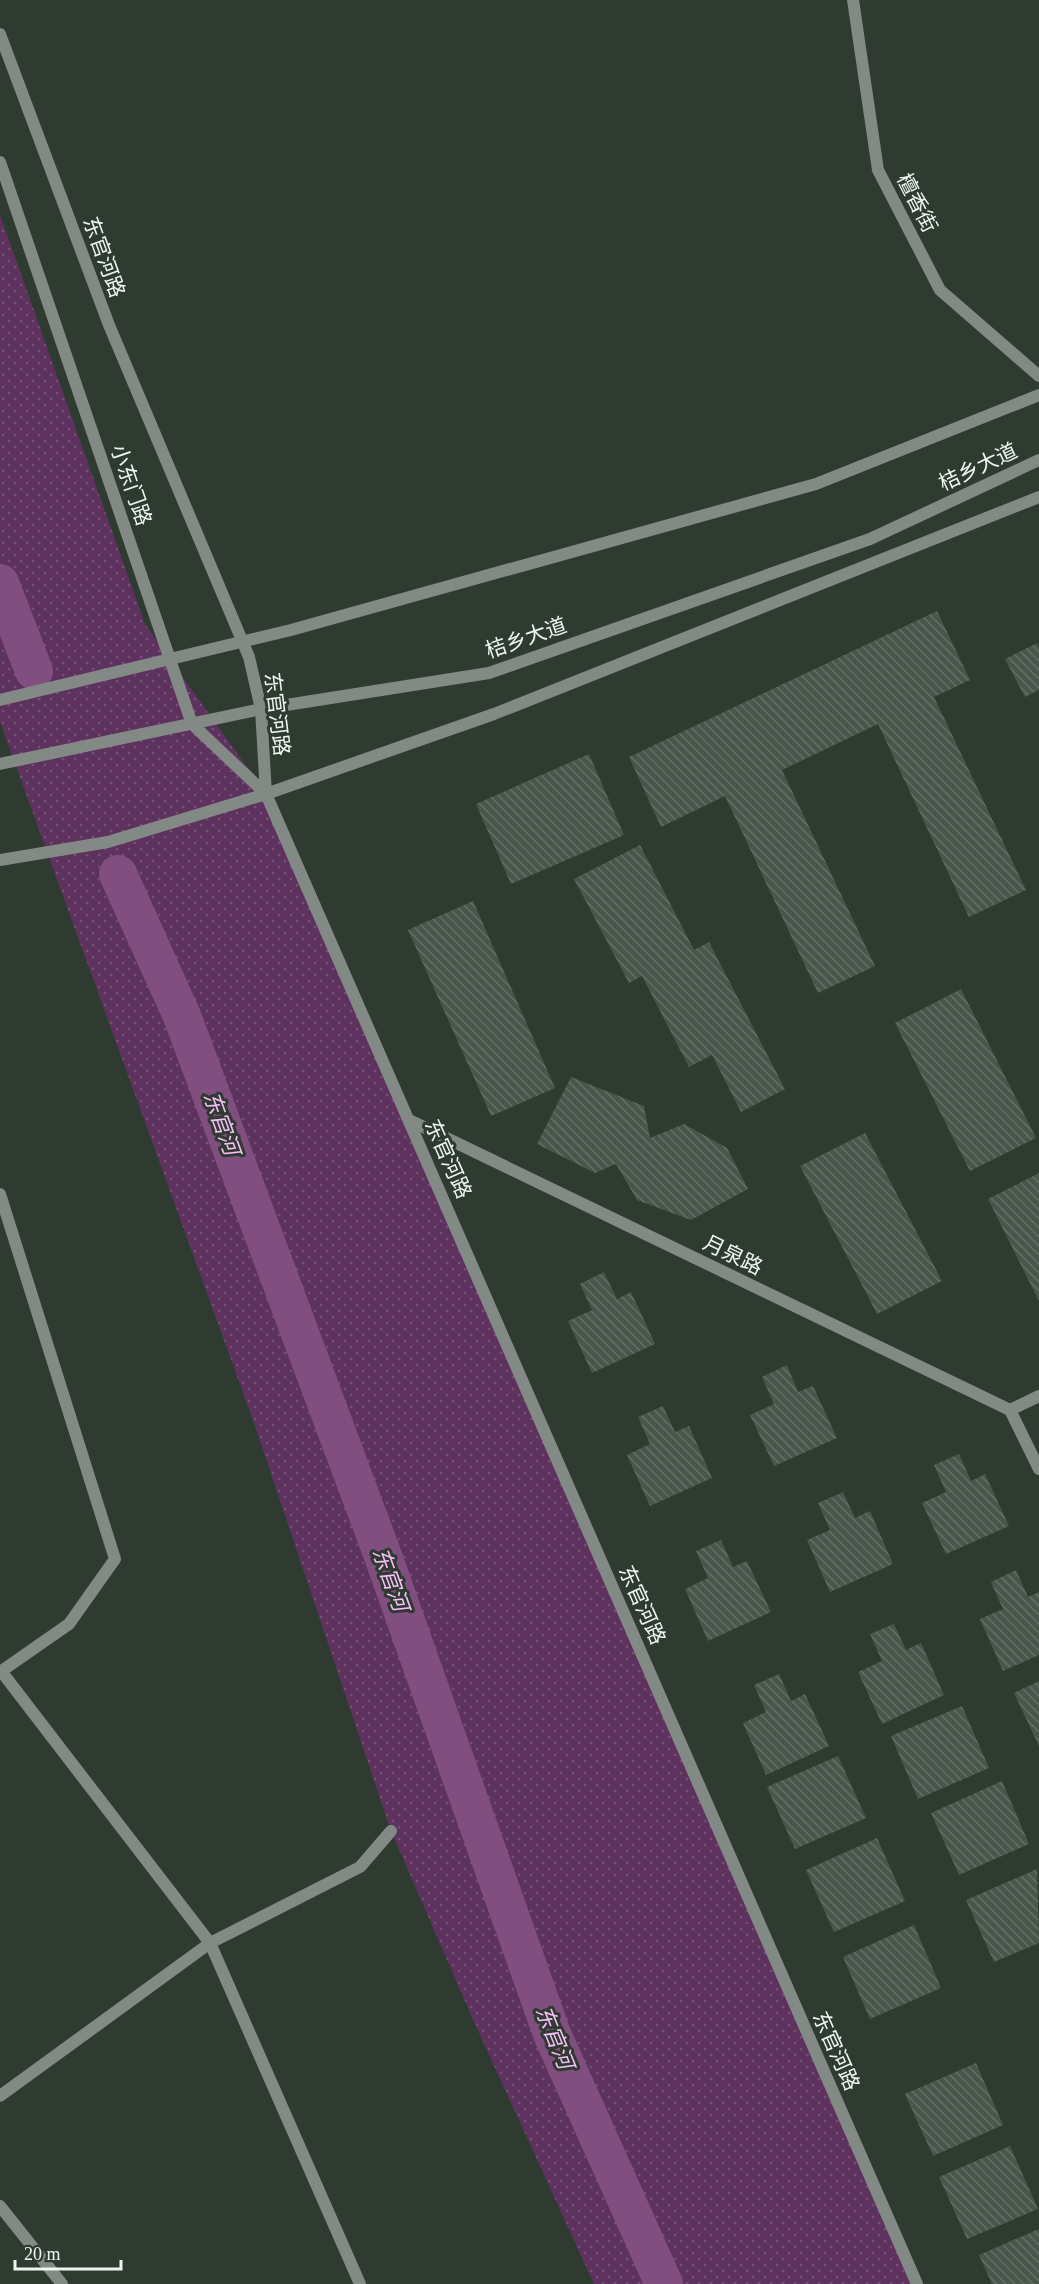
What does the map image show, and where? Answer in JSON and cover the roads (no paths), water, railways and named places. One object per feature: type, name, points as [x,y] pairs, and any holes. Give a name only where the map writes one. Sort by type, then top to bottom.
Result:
[{"type":"street","name":"檀香街","points":[[852,0],[878,170],[940,290],[1039,376]]},
{"type":"street","name":"东官河路","points":[[0,33],[109,325],[249,657],[261,709],[266,794],[411,1121],[917,2284]]},
{"type":"street","name":"小东门路","points":[[0,162],[192,723],[266,794]]},
{"type":"street","points":[[0,700],[243,641],[816,484],[1039,395]]},
{"type":"street","name":"桔乡大道","points":[[0,764],[261,709],[489,673],[870,539],[1039,460]]},
{"type":"street","points":[[0,860],[108,842],[266,794],[494,714],[1039,497]]},
{"type":"street","name":"月泉路","points":[[411,1121],[1010,1410]]},
{"type":"street","points":[[0,1194],[115,1559],[69,1624],[1,1672],[210,1943],[360,2284]]},
{"type":"street","points":[[1039,1396],[1010,1410],[1039,1469]]},
{"type":"street","points":[[0,2096],[210,1943],[360,1867],[391,1831]]},
{"type":"street","points":[[0,2206],[62,2284]]},
{"type":"waterway","name":"东官河","points":[[0,583],[34,671]]},
{"type":"waterway","name":"东官河","points":[[118,874],[182,1016],[383,1556],[552,2034],[664,2284]]}]
